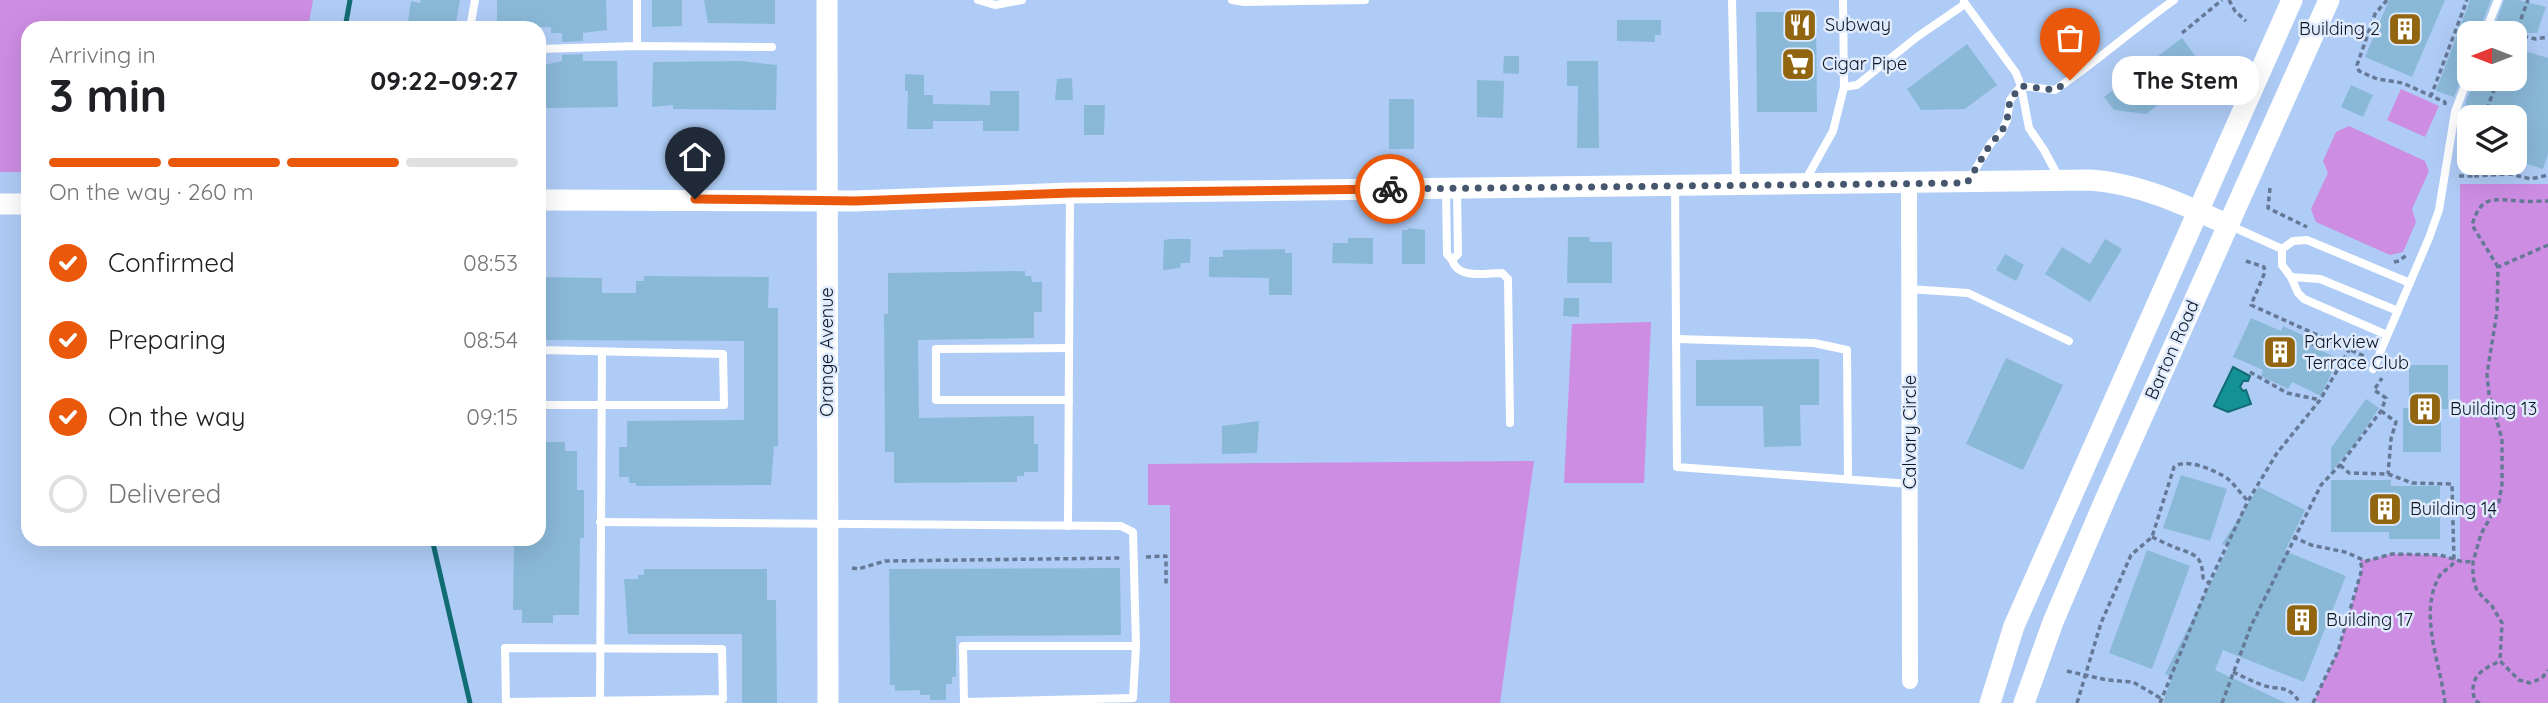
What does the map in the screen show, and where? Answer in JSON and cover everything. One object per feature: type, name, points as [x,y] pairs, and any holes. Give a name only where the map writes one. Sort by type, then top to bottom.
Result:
[{"type":"main road","name":"Orange Avenue","points":[[827,0],[828,703]]},
{"type":"main road","name":"Barton Road","points":[[1990,703],[2014,626],[2292,0]]},
{"type":"main road","name":"Barton Road","points":[[2024,703],[2053,622],[2100,512],[2329,0]]},
{"type":"main road","points":[[546,200],[855,201],[1070,193],[2090,180],[2117,184],[2199,211],[2228,225]]},
{"type":"main road","points":[[0,204],[21,204]]},
{"type":"street","name":"Calvary Circle","points":[[1909,184],[1910,681]]},
{"type":"lane","points":[[471,21],[475,0]]},
{"type":"lane","points":[[637,0],[637,46]]},
{"type":"lane","points":[[978,0],[995,5],[1021,0]]},
{"type":"lane","points":[[1232,0],[1365,0]]},
{"type":"lane","points":[[1732,0],[1736,185]]},
{"type":"lane","points":[[1804,185],[1833,131],[1844,88],[1843,0]]},
{"type":"lane","points":[[2021,86],[2055,90],[2085,70],[2126,34],[2174,0]]},
{"type":"lane","points":[[2490,21],[2498,0]]},
{"type":"lane","points":[[1844,88],[1857,85],[1963,2],[2016,73],[2029,128],[2061,181]]},
{"type":"lane","points":[[546,49],[772,47]]},
{"type":"lane","points":[[1967,183],[1991,143],[2001,133],[2007,120],[2010,100],[2021,86]]},
{"type":"lane","points":[[2374,365],[2439,211],[2455,112],[2463,91]]},
{"type":"lane","points":[[1675,186],[1677,467],[1910,484]]},
{"type":"lane","points":[[1451,188],[1447,254],[1454,268],[1463,274],[1502,273],[1508,279],[1510,423]]},
{"type":"lane","points":[[1068,526],[1070,193]]},
{"type":"lane","points":[[2228,225],[2282,249]]},
{"type":"lane","points":[[2282,249],[2293,241],[2307,240],[2410,283]]},
{"type":"lane","points":[[2282,249],[2282,265],[2304,299],[2387,335]]},
{"type":"lane","points":[[2291,277],[2320,279],[2398,311]]},
{"type":"lane","points":[[1909,289],[1968,293],[2069,341]]},
{"type":"lane","points":[[1676,339],[1814,343],[1847,350],[1848,480]]},
{"type":"lane","points":[[1069,348],[936,349],[936,400],[1069,400]]},
{"type":"lane","points":[[546,350],[723,354],[724,405],[546,405]]},
{"type":"lane","points":[[600,701],[602,352]]},
{"type":"lane","points":[[600,522],[1121,527],[1133,532],[1135,558],[1136,646],[1133,698],[964,702],[964,646],[1136,646]]},
{"type":"lane","points":[[505,648],[722,649],[723,699],[600,701],[506,702],[505,648]]},
{"type":"path","points":[[2182,33],[2222,0]]},
{"type":"path","points":[[2228,0],[2246,21]]},
{"type":"path","points":[[2387,0],[2375,14],[2357,65],[2359,71],[2377,79],[2403,83],[2431,96]]},
{"type":"path","points":[[2520,21],[2528,0]]},
{"type":"path","points":[[2527,37],[2548,37]]},
{"type":"path","points":[[2457,186],[2459,174],[2510,174],[2531,179],[2548,174]]},
{"type":"path","points":[[2270,188],[2268,208],[2315,230]]},
{"type":"path","points":[[2548,201],[2493,198],[2483,203],[2472,225],[2498,267],[2497,312],[2487,374],[2489,394],[2502,439],[2502,484],[2499,502],[2481,534],[2473,562],[2473,577],[2477,591],[2492,606],[2502,623],[2500,661],[2519,680],[2530,683],[2542,678],[2548,670]]},
{"type":"path","points":[[2385,264],[2399,261],[2409,253],[2414,244]]},
{"type":"path","points":[[2498,267],[2548,245]]},
{"type":"path","points":[[2246,261],[2264,267],[2265,272],[2251,305],[2349,350],[2374,365]]},
{"type":"path","points":[[2312,346],[2318,335]]},
{"type":"path","points":[[2067,671],[2107,680],[2133,682],[2161,701],[2209,583],[2248,501],[2277,453],[2320,400],[2349,350]]},
{"type":"path","points":[[2250,372],[2287,393],[2320,400]]},
{"type":"path","points":[[2222,703],[2251,626],[2320,485],[2340,465],[2381,411],[2386,398],[2374,390],[2384,374]]},
{"type":"path","points":[[2381,411],[2396,422],[2390,439],[2388,474]]},
{"type":"path","points":[[2077,703],[2101,623],[2131,555],[2152,537],[2174,467],[2178,463],[2206,468],[2227,479],[2248,501]]},
{"type":"path","points":[[2340,465],[2349,473],[2388,474],[2412,483],[2452,484],[2454,558],[2452,567],[2441,573],[2437,580],[2431,621],[2445,703]]},
{"type":"path","points":[[2152,537],[2191,551],[2202,565],[2203,578],[2209,583]]},
{"type":"path","points":[[2293,537],[2366,561],[2392,554],[2440,555],[2473,562]]},
{"type":"path","points":[[852,568],[859,569],[885,561],[1166,556],[1166,584]]},
{"type":"path","points":[[2313,703],[2338,650],[2361,569],[2360,559]]},
{"type":"path","points":[[2480,703],[2475,701],[2472,690],[2476,676],[2483,669],[2500,661]]},
{"type":"path","points":[[2234,672],[2263,686],[2293,692],[2300,703]]},
{"type":"shaded area","points":[[0,0],[313,0],[309,21],[21,21],[21,172],[0,172]]},
{"type":"shaded area","points":[[2401,89],[2439,106],[2425,137],[2387,120]]},
{"type":"shaded area","points":[[2349,126],[2425,161],[2429,171],[2412,209],[2416,222],[2403,252],[2390,255],[2316,222],[2311,209],[2328,173],[2323,161],[2336,132]]},
{"type":"shaded area","points":[[2460,184],[2548,184],[2548,703],[2321,703],[2314,701],[2338,651],[2362,569],[2360,559],[2408,554],[2460,561]]},
{"type":"shaded area","points":[[1651,322],[1644,483],[1564,483],[1572,324]]},
{"type":"shaded area","points":[[2233,367],[2250,376],[2240,387],[2243,391],[2246,390],[2251,404],[2228,412],[2214,406]]},
{"type":"shaded area","points":[[1534,461],[1500,703],[1170,703],[1170,505],[1148,505],[1148,464]]},
{"type":"building","points":[[421,0],[460,0],[456,21],[408,21],[411,1],[420,3]]},
{"type":"building","points":[[497,0],[606,0],[607,30],[583,33],[583,41],[562,42],[562,33],[551,33],[551,27],[546,27],[546,21],[497,21]]},
{"type":"building","points":[[652,0],[682,0],[682,26],[652,27]]},
{"type":"building","points":[[704,0],[775,0],[775,24],[708,23]]},
{"type":"building","name":"Building 2","points":[[2389,0],[2445,0],[2412,77],[2365,57]]},
{"type":"building","points":[[2470,0],[2491,0],[2483,21],[2462,21]]},
{"type":"building","points":[[2504,0],[2518,0],[2546,7],[2537,33],[2527,33],[2527,21],[2497,21]]},
{"type":"building","points":[[1756,12],[1816,12],[1817,112],[1757,112]]},
{"type":"building","points":[[1617,20],[1661,20],[1661,35],[1655,35],[1655,42],[1617,41]]},
{"type":"building","points":[[2457,35],[2457,89],[2454,97],[2436,91]]},
{"type":"building","points":[[2182,38],[2198,60],[2186,69],[2184,80],[2172,90],[2173,93],[2146,114],[2114,110],[2104,97]]},
{"type":"building","points":[[1967,44],[1997,85],[1965,109],[1921,110],[1907,89]]},
{"type":"building","points":[[2527,52],[2548,58],[2548,154],[2543,169],[2527,164],[2527,105],[2466,105],[2470,91],[2527,91]]},
{"type":"building","points":[[583,54],[583,61],[617,61],[618,107],[546,108],[546,65],[562,61],[562,55]]},
{"type":"building","points":[[1504,56],[1519,56],[1519,74],[1503,73]]},
{"type":"building","points":[[740,61],[777,65],[776,110],[673,109],[673,105],[652,107],[653,62]]},
{"type":"building","points":[[1567,61],[1598,61],[1599,148],[1577,148],[1578,86],[1567,86]]},
{"type":"building","points":[[905,74],[924,75],[924,95],[933,95],[933,104],[990,105],[990,91],[1019,91],[1019,131],[983,131],[983,121],[933,121],[933,129],[907,129],[908,91],[905,91]]},
{"type":"building","points":[[1072,78],[1073,100],[1055,100],[1057,79]]},
{"type":"building","points":[[1477,80],[1504,81],[1503,118],[1477,117]]},
{"type":"building","points":[[2351,85],[2373,95],[2363,117],[2341,107]]},
{"type":"building","points":[[1389,99],[1414,99],[1414,149],[1389,149]]},
{"type":"building","points":[[1084,105],[1105,105],[1104,135],[1084,135]]},
{"type":"building","points":[[1402,230],[1425,230],[1425,264],[1402,264]]},
{"type":"building","points":[[1568,237],[1589,237],[1590,242],[1612,242],[1612,283],[1567,283]]},
{"type":"building","points":[[1348,238],[1373,238],[1373,264],[1332,263],[1333,243],[1348,243]]},
{"type":"building","points":[[1191,239],[1190,263],[1181,263],[1180,268],[1163,270],[1164,240]]},
{"type":"building","points":[[2105,239],[2122,249],[2090,302],[2045,274],[2062,247],[2090,264]]},
{"type":"building","points":[[1285,249],[1285,253],[1292,253],[1292,295],[1269,295],[1269,278],[1209,277],[1209,257],[1223,257],[1223,250]]},
{"type":"building","points":[[2005,254],[2024,265],[2016,281],[1996,270]]},
{"type":"building","points":[[1025,271],[1025,276],[1031,276],[1032,282],[1042,282],[1042,312],[1034,312],[1034,338],[918,340],[919,418],[1034,416],[1038,472],[1024,472],[1024,476],[1017,476],[1017,482],[894,483],[894,452],[885,452],[884,314],[888,314],[888,273]]},
{"type":"building","points":[[644,276],[769,277],[768,308],[778,308],[778,446],[774,446],[771,485],[636,486],[636,483],[629,483],[629,477],[619,477],[619,447],[627,447],[627,421],[744,420],[744,341],[546,340],[546,277],[602,278],[602,293],[636,293],[636,281],[644,281]]},
{"type":"building","points":[[1564,298],[1579,298],[1579,317],[1563,316]]},
{"type":"building","name":"Parkview Terrace Club","points":[[2251,318],[2281,331],[2283,326],[2311,339],[2308,345],[2338,358],[2321,396],[2292,382],[2288,389],[2261,376],[2263,370],[2233,357]]},
{"type":"building","points":[[2006,358],[2063,385],[2023,470],[1966,444]]},
{"type":"building","points":[[1819,359],[1819,405],[1800,405],[1801,446],[1764,447],[1763,406],[1696,406],[1696,360]]},
{"type":"building","name":"Building 13","points":[[2409,365],[2448,365],[2448,409],[2441,409],[2441,452],[2403,452],[2403,408],[2409,408]]},
{"type":"building","points":[[2366,399],[2379,408],[2357,441],[2331,472],[2331,448]]},
{"type":"building","points":[[1259,421],[1257,453],[1222,454],[1222,426]]},
{"type":"building","points":[[546,442],[565,442],[565,451],[577,451],[577,490],[584,490],[579,615],[553,615],[553,623],[522,623],[522,610],[513,610],[514,546],[546,546]]},
{"type":"building","points":[[2181,475],[2227,489],[2210,541],[2163,528]]},
{"type":"building","name":"Building 14","points":[[2331,480],[2391,480],[2391,486],[2440,486],[2440,539],[2389,539],[2389,532],[2331,532]]},
{"type":"building","points":[[2259,487],[2305,510],[2285,551],[2346,576],[2304,682],[2223,650],[2215,670],[2286,703],[2163,703],[2172,677],[2165,674],[2229,546],[2222,544]]},
{"type":"building","points":[[2147,550],[2190,566],[2152,669],[2109,653]]},
{"type":"building","points":[[1120,568],[1121,635],[956,636],[956,677],[952,677],[952,684],[946,684],[946,700],[930,700],[930,695],[920,695],[920,690],[895,691],[895,685],[890,685],[889,569]]},
{"type":"building","points":[[644,569],[767,569],[767,600],[776,600],[777,703],[742,703],[742,634],[628,634],[624,579],[638,579],[638,575],[644,575]]},
{"type":"waterway","points":[[346,21],[350,0]]},
{"type":"waterway","points":[[434,546],[470,703]]},
{"type":"way so far","points":[[1390,189],[1967,183],[1991,143],[2001,133],[2007,120],[2010,100],[2021,86],[2047,91],[2055,90],[2070,80]]},
{"type":"place","name":"Subway","points":[[1800,25]]},
{"type":"place","name":"Building 2","points":[[2405,29]]},
{"type":"place","name":"Cigar Pipe","points":[[1798,64]]},
{"type":"place","name":"The Stem","points":[[2070,80]]},
{"type":"place","name":"Parkview Terrace Club","points":[[2280,352]]},
{"type":"place","name":"Building 13","points":[[2425,409]]},
{"type":"place","name":"Building 14","points":[[2385,509]]},
{"type":"place","name":"Building 17","points":[[2302,620]]},
{"type":"route","points":[[695,199],[855,201],[1070,193],[1390,189]]}]
